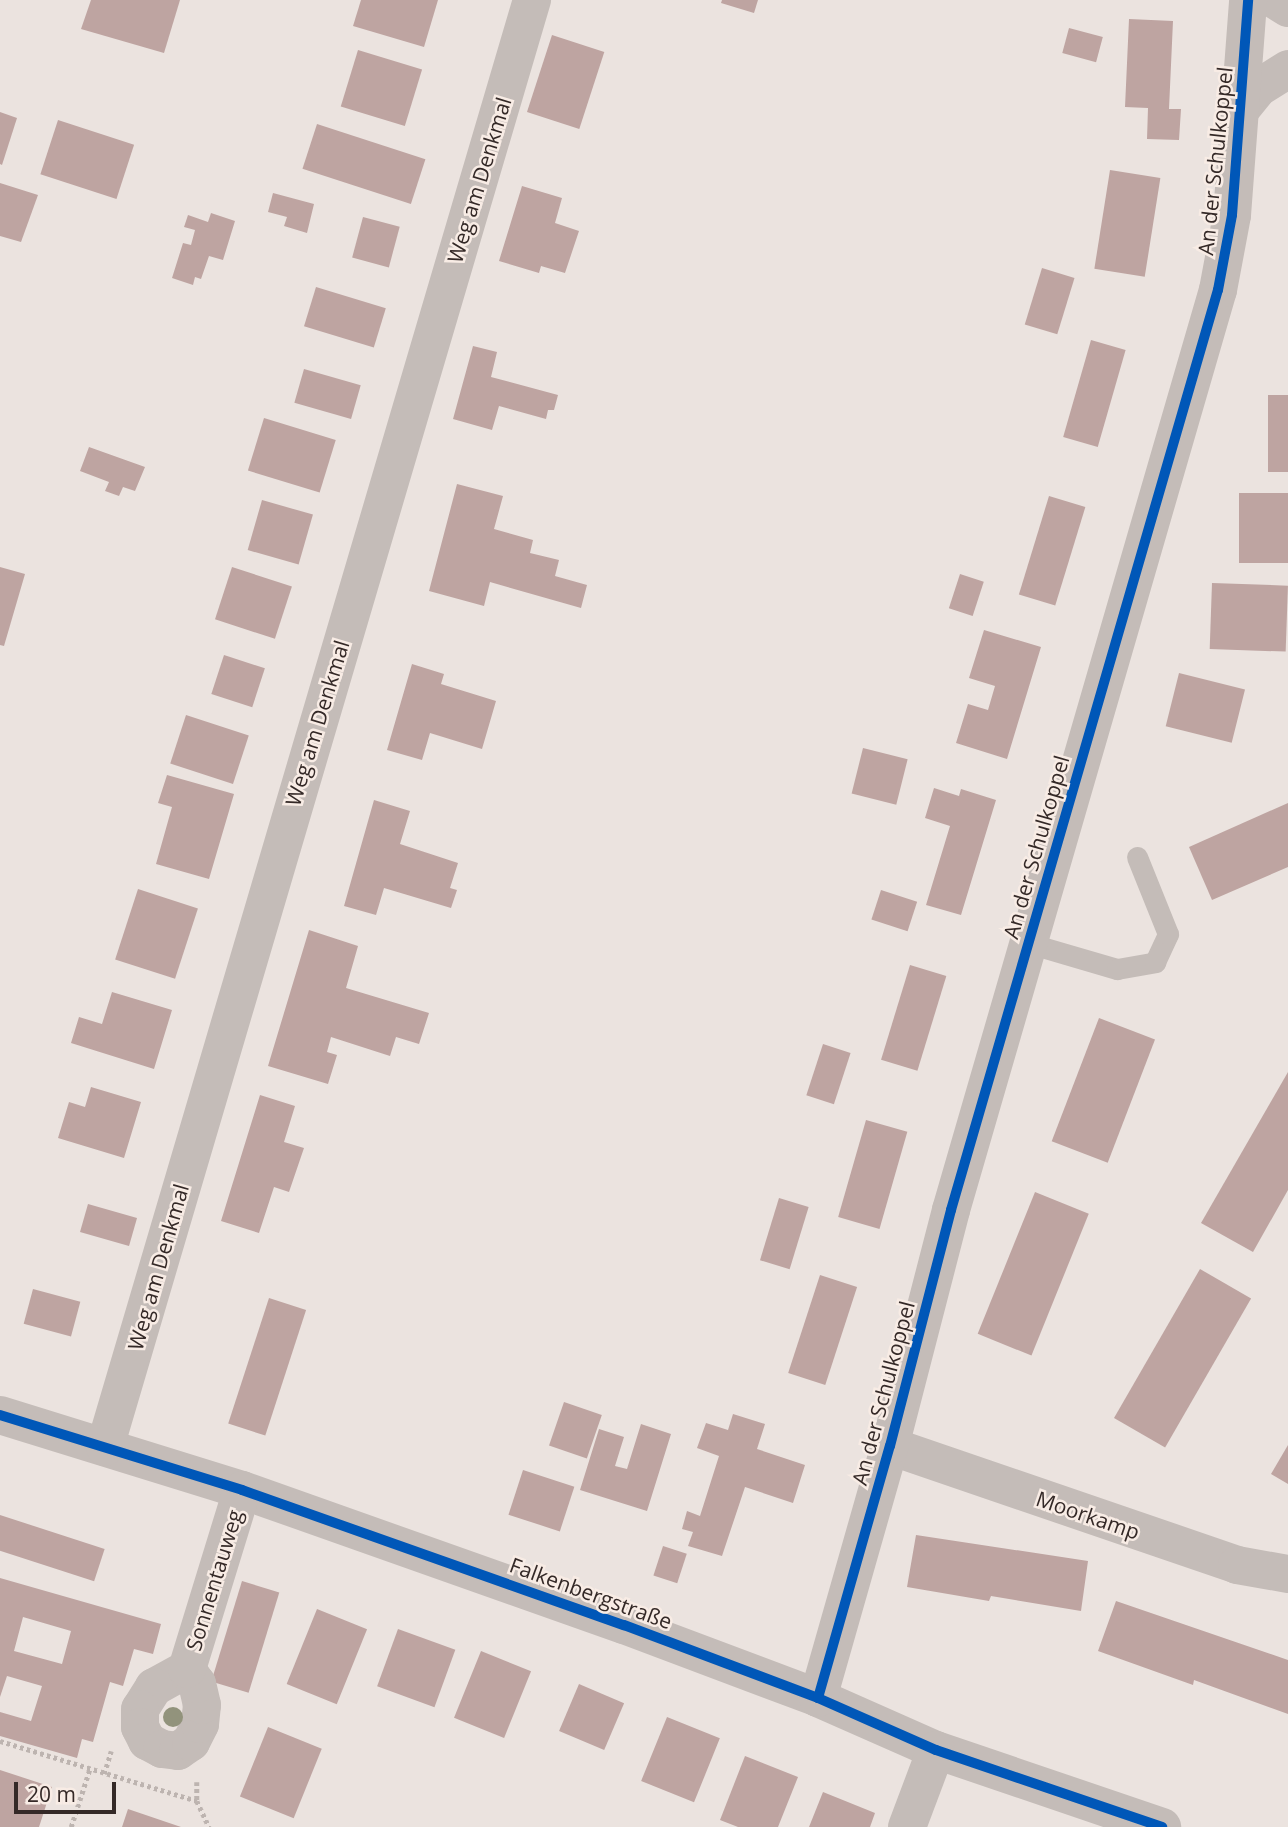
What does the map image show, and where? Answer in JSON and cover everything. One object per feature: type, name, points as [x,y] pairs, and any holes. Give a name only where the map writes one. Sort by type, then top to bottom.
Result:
[{"type":"street","name":"Weg am Denkmal","points":[[105,1447],[532,0]]},
{"type":"street","name":"An der Schulkoppel","points":[[818,1698],[890,1446],[951,1210],[1218,290],[1232,215],[1248,0]]},
{"type":"street","points":[[1275,0],[1288,8]]},
{"type":"street","points":[[1242,108],[1258,88],[1288,69]]},
{"type":"street","name":"Falkenbergstraße","points":[[0,1415],[242,1490],[624,1625],[818,1698],[936,1750],[1162,1827]]},
{"type":"street","name":"Moorkamp","points":[[890,1446],[1237,1566],[1288,1574]]},
{"type":"street","name":"Sonnentauweg","points":[[187,1669],[242,1490]]},
{"type":"street","points":[[907,1827],[936,1750]]},
{"type":"lane","points":[[1028,943],[1117,969],[1155,962],[1168,934],[1137,857]]},
{"type":"path","points":[[0,1741],[197,1801],[209,1827]]},
{"type":"path","points":[[71,1827],[90,1768]]},
{"type":"building","points":[[91,0],[180,0],[164,53],[81,29]]},
{"type":"building","points":[[361,0],[438,0],[424,47],[353,26]]},
{"type":"building","points":[[722,0],[758,0],[754,13],[721,3]]},
{"type":"building","points":[[1129,19],[1173,21],[1169,109],[1181,109],[1179,140],[1147,139],[1148,108],[1125,107]]},
{"type":"building","points":[[1069,28],[1103,37],[1096,62],[1062,53]]},
{"type":"building","points":[[552,35],[604,52],[579,129],[527,112]]},
{"type":"building","points":[[358,50],[422,70],[405,126],[341,106]]},
{"type":"building","points":[[0,112],[17,118],[2,165],[0,164]]},
{"type":"building","points":[[58,120],[134,145],[116,199],[40,174]]},
{"type":"building","points":[[317,124],[425,159],[411,204],[302,169]]},
{"type":"building","points":[[1110,170],[1160,178],[1145,277],[1094,269]]},
{"type":"building","points":[[0,183],[38,195],[21,242],[0,236]]},
{"type":"building","points":[[522,186],[562,198],[555,223],[579,231],[565,273],[541,266],[539,273],[499,261]]},
{"type":"building","points":[[273,193],[314,204],[307,233],[284,226],[287,217],[268,212]]},
{"type":"building","points":[[211,213],[235,221],[223,260],[209,256],[201,279],[195,277],[193,285],[172,278],[183,243],[191,245],[195,230],[184,227],[188,215],[208,222]]},
{"type":"building","points":[[363,217],[400,227],[389,267],[352,258]]},
{"type":"building","points":[[1042,268],[1075,278],[1057,334],[1025,324]]},
{"type":"building","points":[[316,287],[386,308],[374,348],[304,326]]},
{"type":"building","points":[[1091,340],[1126,350],[1098,447],[1063,437]]},
{"type":"building","points":[[473,346],[497,352],[491,377],[558,395],[554,410],[548,410],[546,419],[499,406],[492,430],[453,419]]},
{"type":"building","points":[[304,369],[361,385],[351,419],[294,403]]},
{"type":"building","points":[[1268,395],[1288,395],[1288,472],[1268,472]]},
{"type":"building","points":[[264,418],[336,440],[320,493],[248,471]]},
{"type":"building","points":[[89,447],[145,467],[135,491],[123,487],[119,496],[105,491],[109,482],[80,471]]},
{"type":"building","points":[[457,484],[503,496],[494,529],[533,540],[530,553],[559,560],[555,576],[587,585],[581,608],[490,582],[484,606],[429,591]]},
{"type":"building","points":[[1239,493],[1288,493],[1288,563],[1239,563]]},
{"type":"building","points":[[1049,496],[1085,507],[1055,606],[1019,594]]},
{"type":"building","points":[[262,500],[313,515],[299,565],[248,550]]},
{"type":"building","points":[[0,567],[25,574],[4,646],[0,645]]},
{"type":"building","points":[[232,567],[292,586],[275,639],[215,619]]},
{"type":"building","points":[[960,574],[984,582],[973,616],[949,608]]},
{"type":"building","points":[[1212,583],[1288,586],[1286,652],[1210,649]]},
{"type":"building","points":[[984,630],[1041,647],[1007,759],[956,743],[968,704],[988,710],[995,686],[969,678]]},
{"type":"building","points":[[224,655],[265,668],[252,707],[211,694]]},
{"type":"building","points":[[412,664],[444,674],[441,684],[496,701],[482,749],[430,733],[422,760],[387,750]]},
{"type":"building","points":[[1179,673],[1245,689],[1232,743],[1166,726]]},
{"type":"building","points":[[186,715],[249,735],[233,784],[170,764]]},
{"type":"building","points":[[863,748],[908,759],[896,805],[852,794]]},
{"type":"building","points":[[167,775],[234,794],[209,879],[156,864],[172,807],[158,803]]},
{"type":"building","points":[[934,788],[959,796],[961,789],[996,800],[961,915],[926,905],[950,826],[925,818]]},
{"type":"building","points":[[374,800],[410,811],[400,844],[458,863],[450,888],[457,890],[451,908],[384,888],[376,915],[344,906]]},
{"type":"building","points":[[1288,803],[1288,867],[1212,900],[1189,847]]},
{"type":"building","points":[[138,889],[198,908],[175,979],[115,959]]},
{"type":"building","points":[[881,890],[917,902],[908,931],[871,919]]},
{"type":"building","points":[[309,930],[358,946],[346,988],[429,1013],[419,1044],[396,1037],[390,1056],[331,1037],[327,1052],[337,1055],[328,1084],[268,1066]]},
{"type":"building","points":[[910,965],[946,976],[917,1071],[881,1060]]},
{"type":"building","points":[[112,992],[172,1010],[154,1069],[71,1043],[79,1017],[102,1024]]},
{"type":"building","points":[[1099,1018],[1155,1040],[1108,1163],[1052,1141]]},
{"type":"building","points":[[823,1044],[851,1053],[834,1104],[806,1095]]},
{"type":"building","points":[[1288,1072],[1288,1190],[1253,1252],[1201,1223]]},
{"type":"building","points":[[91,1087],[141,1102],[124,1158],[58,1138],[69,1102],[85,1107]]},
{"type":"building","points":[[260,1095],[295,1106],[284,1142],[304,1148],[289,1192],[274,1187],[259,1233],[221,1221]]},
{"type":"building","points":[[866,1120],[907,1132],[879,1229],[838,1217]]},
{"type":"building","points":[[1035,1192],[1089,1214],[1031,1356],[978,1334]]},
{"type":"building","points":[[779,1198],[809,1207],[790,1269],[760,1260]]},
{"type":"building","points":[[88,1204],[137,1218],[129,1246],[80,1232]]},
{"type":"building","points":[[1200,1269],[1251,1298],[1165,1447],[1114,1418]]},
{"type":"building","points":[[820,1275],[857,1287],[825,1385],[788,1373]]},
{"type":"building","points":[[33,1289],[80,1302],[71,1336],[24,1324]]},
{"type":"building","points":[[269,1298],[306,1310],[265,1436],[228,1424]]},
{"type":"building","points":[[564,1402],[602,1415],[587,1459],[549,1445]]},
{"type":"building","points":[[733,1414],[765,1424],[757,1449],[805,1465],[793,1503],[745,1487],[722,1556],[688,1546],[693,1532],[682,1529],[687,1511],[700,1516],[719,1456],[697,1448],[706,1423],[728,1430]]},
{"type":"building","points":[[641,1424],[671,1434],[647,1511],[580,1490],[599,1429],[624,1437],[615,1466],[627,1469]]},
{"type":"building","points":[[1288,1445],[1288,1484],[1271,1474]]},
{"type":"building","points":[[523,1470],[574,1487],[560,1531],[508,1515]]},
{"type":"building","points":[[0,1515],[105,1549],[94,1581],[0,1551]]},
{"type":"building","points":[[916,1535],[1088,1561],[1081,1611],[991,1596],[989,1601],[907,1587]]},
{"type":"building","points":[[663,1546],[687,1554],[677,1583],[653,1575]]},
{"type":"building","points":[[0,1578],[161,1624],[153,1654],[134,1649],[123,1686],[110,1682],[93,1742],[82,1739],[77,1758],[0,1736],[0,1712],[31,1721],[42,1686],[7,1676],[0,1697]],"holes":[[[23,1617],[71,1631],[62,1664],[14,1651]]]},
{"type":"building","points":[[242,1581],[279,1592],[249,1693],[211,1681]]},
{"type":"building","points":[[1116,1601],[1288,1660],[1288,1714],[1194,1680],[1193,1685],[1098,1651]]},
{"type":"building","points":[[317,1609],[367,1629],[337,1704],[287,1684]]},
{"type":"building","points":[[398,1629],[455,1650],[434,1707],[377,1686]]},
{"type":"building","points":[[481,1651],[531,1671],[504,1738],[454,1718]]},
{"type":"building","points":[[579,1684],[624,1703],[604,1750],[559,1731]]},
{"type":"building","points":[[667,1717],[720,1738],[694,1802],[641,1781]]},
{"type":"building","points":[[268,1727],[322,1749],[294,1818],[240,1797]]},
{"type":"building","points":[[745,1756],[798,1777],[778,1827],[738,1827],[720,1820]]},
{"type":"building","points":[[0,1770],[52,1787],[39,1827],[0,1827]]},
{"type":"building","points":[[823,1792],[875,1813],[870,1827],[809,1827]]},
{"type":"building","points":[[128,1809],[181,1827],[122,1827]]},
{"type":"cycle path","points":[[818,1698],[890,1446],[951,1210],[1218,290],[1232,215],[1248,0]]},
{"type":"cycle path","points":[[0,1415],[242,1490],[624,1625],[818,1698],[936,1750],[1162,1827]]}]
